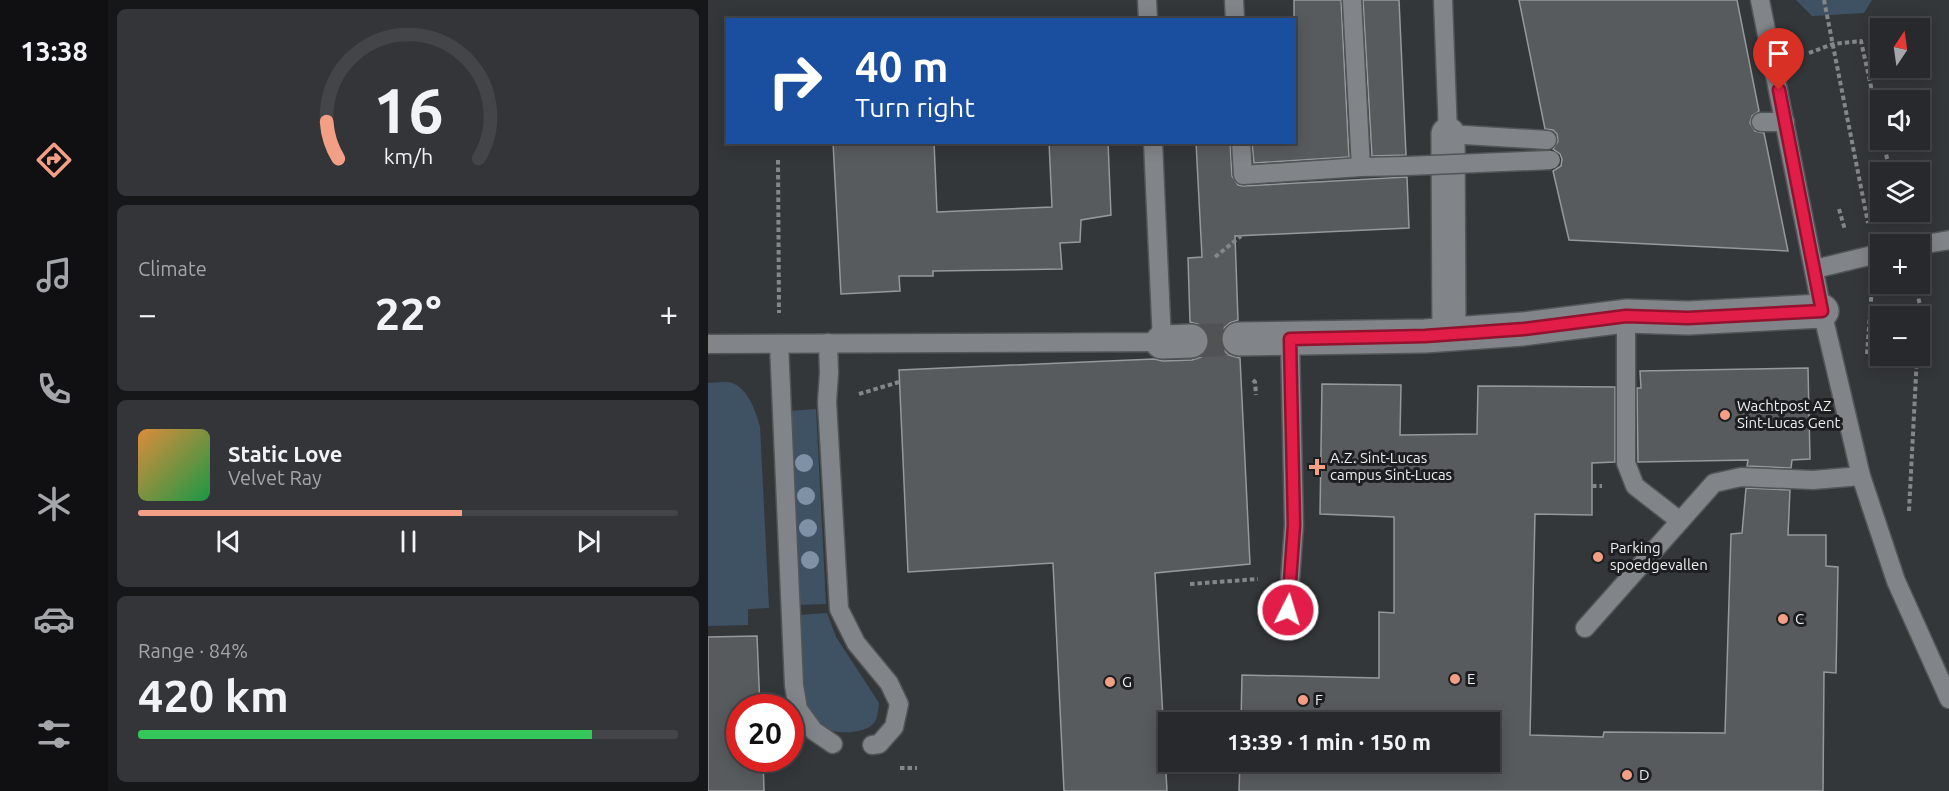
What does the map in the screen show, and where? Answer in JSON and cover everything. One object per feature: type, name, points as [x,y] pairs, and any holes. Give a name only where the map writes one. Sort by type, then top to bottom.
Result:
[{"type":"street","points":[[1448,134],[1449,334]]},
{"type":"street","points":[[1239,339],[1449,334],[1524,329],[1626,316],[1688,318],[1822,311]]},
{"type":"lane","points":[[1147,0],[1148,18]]},
{"type":"lane","points":[[1234,0],[1235,18]]},
{"type":"lane","points":[[1352,0],[1361,167]]},
{"type":"lane","points":[[1443,0],[1448,134],[1547,140]]},
{"type":"lane","points":[[1760,0],[1822,311],[1861,476],[1896,581],[1949,699]]},
{"type":"lane","points":[[1761,122],[1785,122]]},
{"type":"lane","points":[[708,344],[1177,341],[1153,144]]},
{"type":"lane","points":[[1241,144],[1243,175],[1361,167],[1551,160]]},
{"type":"lane","points":[[1930,243],[1949,240]]},
{"type":"lane","points":[[1815,269],[1870,256]]},
{"type":"lane","points":[[1626,316],[1626,463],[1635,486],[1680,521]]},
{"type":"lane","points":[[1288,610],[1294,525],[1290,339]]},
{"type":"lane","points":[[828,343],[827,402],[839,609],[856,643],[889,683],[899,704],[894,727],[879,744],[872,746]]},
{"type":"lane","points":[[779,344],[794,685],[798,709],[814,731],[832,744]]},
{"type":"lane","points":[[1584,628],[1714,483],[1741,477],[1813,480],[1861,476]]},
{"type":"path","points":[[1809,53],[1833,44],[1861,41],[1872,90]]},
{"type":"path","points":[[778,160],[779,344]]},
{"type":"path","points":[[1215,257],[1241,236]]},
{"type":"path","points":[[1908,517],[1916,366]]},
{"type":"path","points":[[1248,374],[1255,382],[1257,405]]},
{"type":"path","points":[[1190,584],[1268,578]]},
{"type":"shaded area","points":[[1796,0],[1872,0],[1864,13],[1812,16]]},
{"type":"shaded area","points":[[730,382],[743,390],[754,408],[760,427],[769,608],[748,609],[748,625],[708,626],[708,383]]},
{"type":"shaded area","points":[[816,409],[826,604],[799,605],[788,411]]},
{"type":"shaded area","points":[[827,613],[836,637],[879,703],[872,725],[854,732],[840,732],[827,729],[814,718],[802,689],[800,615]]},
{"type":"building","points":[[1294,0],[1341,0],[1349,157],[1254,163],[1252,144],[1296,144],[1296,18],[1294,18]]},
{"type":"building","points":[[1363,0],[1399,0],[1406,155],[1372,156]]},
{"type":"building","points":[[1519,0],[1737,0],[1759,111],[1752,116],[1750,123],[1755,131],[1764,133],[1788,251],[1569,240],[1553,171],[1561,166],[1562,159],[1560,154],[1553,149],[1558,141],[1557,134],[1553,130],[1545,129]]},
{"type":"building","points":[[833,144],[934,144],[937,212],[1052,207],[1049,144],[1108,144],[1111,215],[1081,220],[1080,242],[1060,243],[1062,269],[933,271],[933,276],[899,276],[900,291],[841,294]]},
{"type":"building","name":"G","points":[[1196,144],[1230,144],[1232,176],[1238,185],[1243,186],[1407,177],[1409,228],[1235,236],[1238,320],[1223,329],[1220,340],[1223,349],[1229,355],[1240,358],[1250,564],[1155,573],[1163,712],[1158,712],[1158,772],[1166,772],[1167,791],[1064,791],[1053,563],[908,572],[899,370],[1154,359],[1192,360],[1201,357],[1208,349],[1210,340],[1207,332],[1200,325],[1190,322],[1188,258],[1202,257]]},
{"type":"building","name":"Wachtpost AZ Sint-Lucas Gent","points":[[1808,368],[1810,459],[1792,460],[1791,468],[1747,466],[1748,460],[1638,462],[1637,388],[1641,388],[1640,371]]},
{"type":"building","points":[[1322,384],[1401,385],[1400,435],[1477,434],[1478,386],[1615,387],[1615,462],[1592,463],[1592,515],[1535,514],[1530,735],[1603,737],[1604,732],[1725,733],[1731,534],[1742,533],[1746,488],[1790,490],[1788,535],[1826,535],[1826,566],[1838,567],[1836,673],[1824,672],[1823,791],[1239,791],[1240,772],[1500,772],[1500,712],[1241,712],[1242,675],[1379,678],[1379,612],[1394,613],[1394,517],[1320,514]]},
{"type":"building","points":[[757,636],[759,694],[726,694],[726,772],[763,772],[764,791],[708,791],[708,637]]},
{"type":"tunnel","points":[[1191,341],[1239,339]]},
{"type":"place","name":"Wachtpost AZ Sint-Lucas Gent","points":[[1725,415]]},
{"type":"place","name":"A.Z. Sint-Lucas campus Sint-Lucas","points":[[1317,467]]},
{"type":"place","name":"Parking spoedgevallen","points":[[1598,557]]},
{"type":"place","name":"C","points":[[1783,619]]},
{"type":"place","name":"E","points":[[1455,679]]},
{"type":"place","name":"G","points":[[1110,682]]},
{"type":"place","name":"F","points":[[1303,700]]},
{"type":"place","name":"D","points":[[1627,775]]},
{"type":"route","points":[[1288,610],[1294,525],[1290,339],[1425,336],[1524,329],[1626,316],[1688,318],[1822,311],[1779,90]]}]
